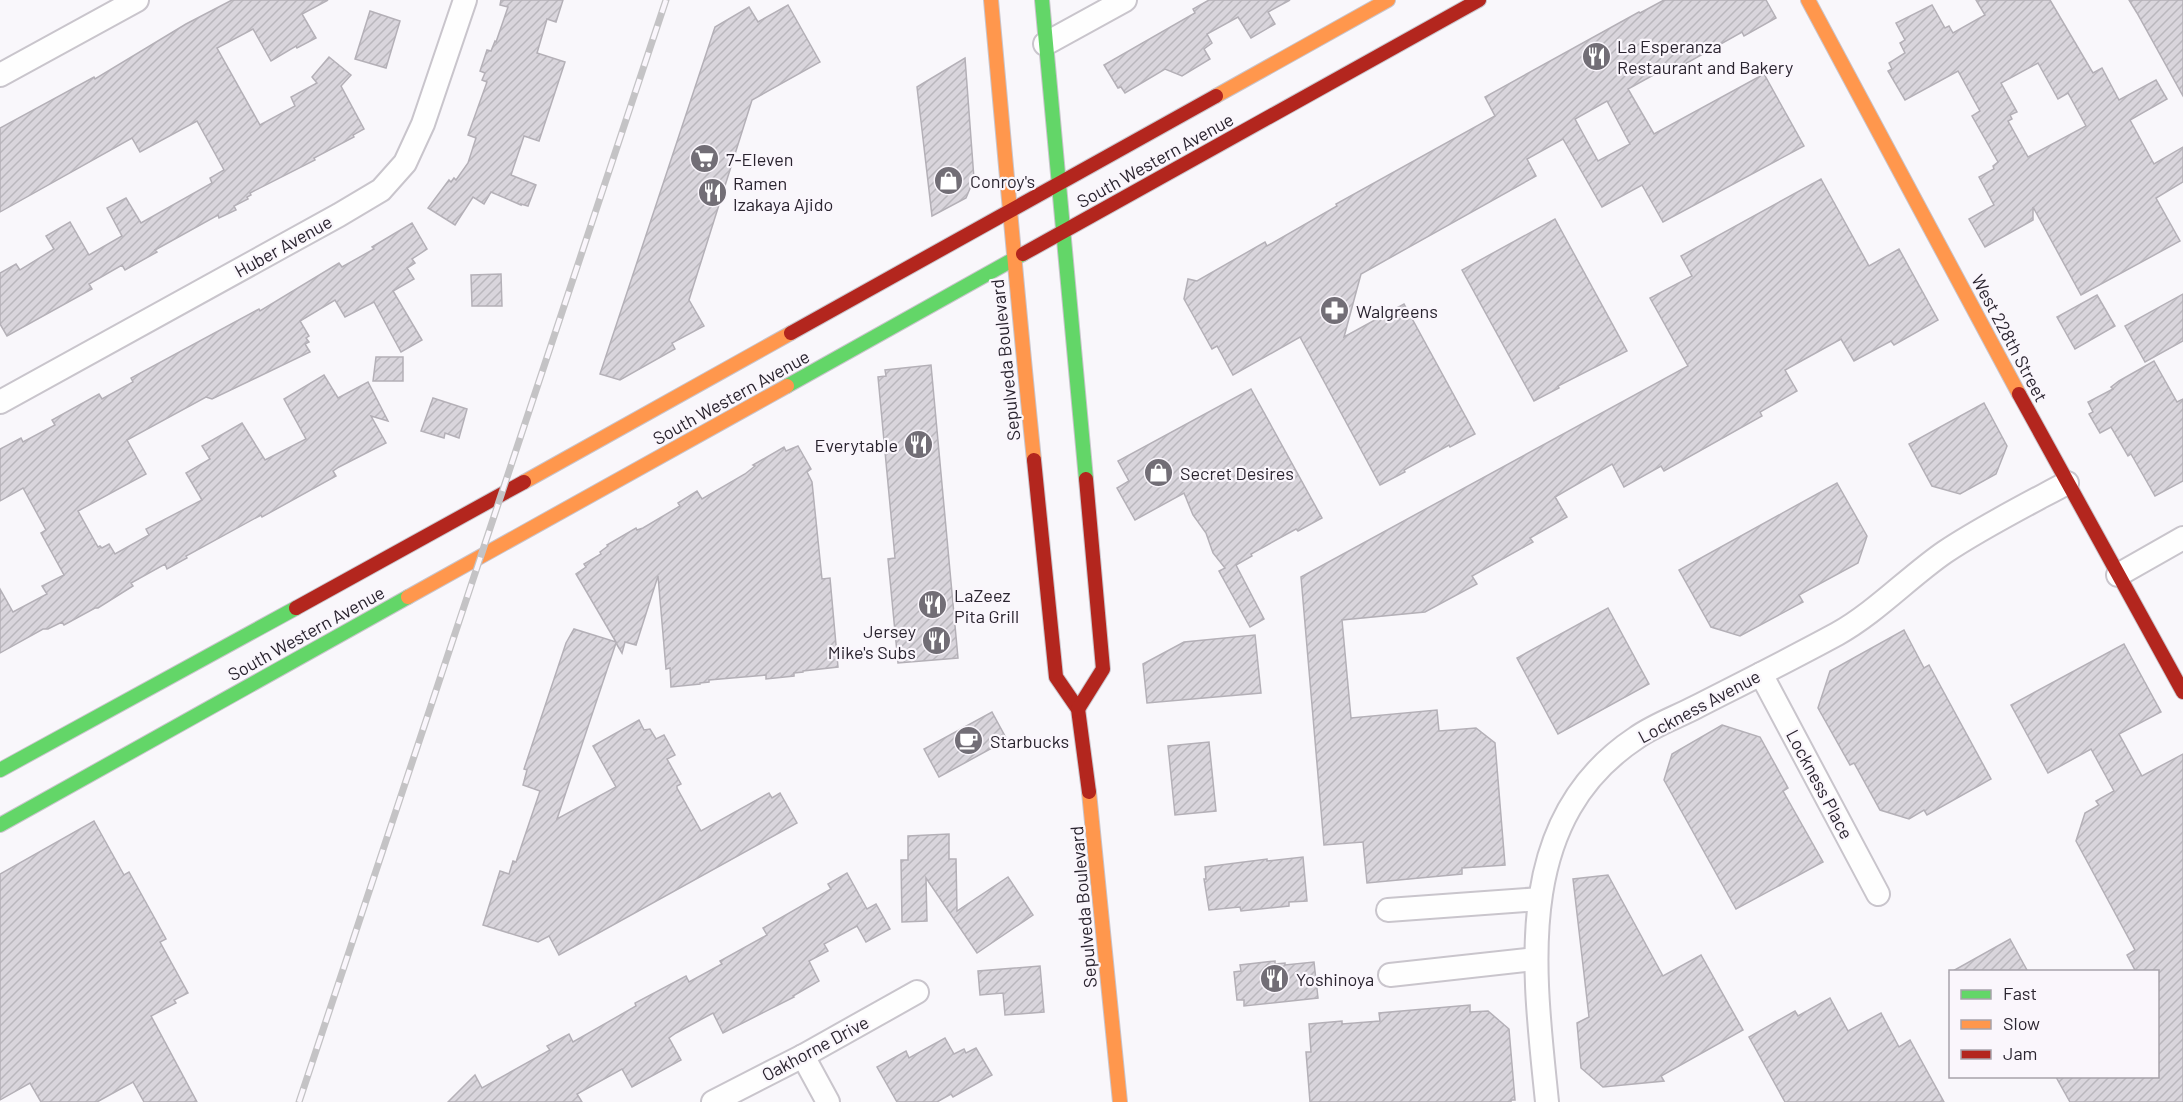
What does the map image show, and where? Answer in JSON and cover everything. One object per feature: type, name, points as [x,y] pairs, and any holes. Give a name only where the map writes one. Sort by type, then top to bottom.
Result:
[{"type":"main road","name":"Sepulveda Boulevard","points":[[991,0],[1011,212],[1013,261],[1020,306],[1036,493],[1056,677],[1077,709],[1095,829],[1120,1102]]},
{"type":"main road","points":[[1042,0],[1102,669],[1077,709]]},
{"type":"main road","name":"South Western Avenue","points":[[0,770],[1059,186],[1388,0]]},
{"type":"main road","name":"South Western Avenue","points":[[0,825],[1479,0]]},
{"type":"main road","name":"West 228th Street","points":[[1808,0],[2067,483],[2183,692]]},
{"type":"street","points":[[0,75],[137,0]]},
{"type":"street","name":"Huber Avenue","points":[[0,402],[329,221],[381,190],[405,163],[423,124],[465,0]]},
{"type":"street","points":[[1046,44],[1125,0]]},
{"type":"street","name":"Lockness Avenue","points":[[1547,1102],[1535,959],[1539,899],[1544,873],[1557,833],[1576,795],[1601,765],[1637,737],[1840,632],[1945,553],[2067,483]]},
{"type":"street","points":[[2118,575],[2183,538]]},
{"type":"street","name":"Lockness Place","points":[[1761,674],[1878,894]]},
{"type":"street","points":[[1388,910],[1539,899]]},
{"type":"street","points":[[1390,975],[1535,959]]},
{"type":"street","name":"Oakhorne Drive","points":[[713,1102],[803,1056],[917,992]]},
{"type":"street","points":[[803,1056],[828,1102]]},
{"type":"building","points":[[232,0],[328,0],[302,14],[316,38],[297,48],[296,46],[271,61],[253,29],[217,48],[260,125],[295,106],[291,97],[317,83],[312,77],[329,57],[351,75],[341,86],[364,129],[353,135],[354,137],[314,158],[315,160],[250,193],[248,199],[234,206],[236,210],[219,218],[218,215],[155,250],[157,252],[125,270],[122,265],[89,284],[92,289],[7,336],[0,324],[0,273],[16,264],[20,270],[54,249],[46,236],[70,222],[89,255],[122,236],[107,208],[126,198],[141,223],[212,183],[210,178],[224,170],[197,121],[140,152],[132,138],[0,212],[0,128],[94,77],[95,79],[186,24]]},
{"type":"building","points":[[501,0],[563,0],[556,22],[547,19],[537,53],[565,62],[539,141],[524,136],[511,175],[536,185],[528,206],[491,192],[484,204],[473,197],[455,225],[428,208],[449,180],[451,182],[454,178],[456,180],[468,163],[476,138],[468,135],[487,82],[482,80],[485,73],[480,71],[487,50],[491,51],[496,42],[508,7],[500,5]]},
{"type":"building","points":[[1209,0],[1290,0],[1268,12],[1275,24],[1251,38],[1238,17],[1207,34],[1212,43],[1204,49],[1210,59],[1182,76],[1165,69],[1125,93],[1121,87],[1118,88],[1104,65],[1195,13],[1193,9]]},
{"type":"building","points":[[1664,0],[1766,0],[1776,18],[1744,36],[1742,32],[1678,68],[1675,63],[1628,89],[1654,134],[1764,74],[1804,146],[1663,222],[1642,185],[1602,207],[1563,139],[1527,159],[1536,176],[1361,274],[1344,337],[1404,304],[1475,434],[1450,447],[1449,445],[1380,485],[1300,337],[1233,375],[1217,346],[1212,349],[1184,299],[1188,279],[1197,281],[1265,242],[1267,246],[1337,206],[1336,204],[1495,116],[1485,97]],"holes":[[[1607,101],[1630,144],[1598,161],[1575,119]]]},
{"type":"building","points":[[1976,0],[2050,0],[2093,73],[2102,68],[2119,100],[2156,80],[2167,99],[2130,120],[2154,164],[2183,147],[2183,182],[2156,198],[2180,241],[2081,295],[2033,207],[2033,220],[1985,247],[1969,219],[1994,205],[1979,177],[1994,169],[1993,166],[1998,162],[1972,116],[1980,111],[1958,71],[1905,100],[1888,71],[1892,69],[1889,63],[1905,53],[1900,43],[1905,40],[1896,23],[1932,5],[1945,28],[1949,26],[1953,33],[1985,15]],"holes":[[[2038,63],[2058,99],[2068,93],[2086,126],[2028,157],[2008,121],[2012,119],[2010,115],[2017,112],[2001,83]]]},
{"type":"building","points":[[2129,0],[2183,0],[2183,96],[2137,13]]},
{"type":"building","points":[[788,5],[820,62],[752,100],[689,300],[704,326],[672,343],[675,349],[620,380],[600,374],[715,27],[749,7],[758,22]]},
{"type":"building","points":[[370,11],[400,21],[386,68],[355,59]]},
{"type":"building","points":[[965,58],[974,179],[966,198],[932,216],[917,87]]},
{"type":"building","points":[[1821,179],[1869,266],[1899,249],[1938,320],[1894,345],[1891,341],[1854,361],[1841,339],[1785,370],[1797,391],[1760,412],[1762,416],[1664,471],[1661,466],[1624,487],[1612,464],[1555,497],[1567,517],[1530,538],[1533,542],[1472,576],[1477,584],[1425,612],[1342,620],[1351,718],[1437,710],[1439,731],[1476,728],[1495,743],[1505,865],[1462,868],[1462,874],[1367,883],[1363,842],[1324,845],[1301,577],[1688,366],[1650,298],[1692,276],[1681,256]]},
{"type":"building","points":[[1555,219],[1627,351],[1558,386],[1559,388],[1534,401],[1462,270]]},
{"type":"building","points":[[412,223],[427,249],[412,259],[415,263],[407,268],[414,279],[393,291],[422,340],[401,352],[374,302],[345,317],[335,300],[300,321],[309,336],[306,338],[309,342],[305,344],[310,352],[212,399],[206,397],[127,440],[146,474],[78,511],[98,547],[102,548],[109,544],[115,554],[149,535],[146,529],[202,500],[186,473],[210,459],[202,446],[242,423],[265,460],[306,439],[284,399],[324,375],[338,398],[368,382],[388,421],[371,416],[386,443],[339,467],[333,471],[336,476],[262,517],[261,515],[186,556],[187,558],[167,569],[165,564],[131,583],[133,586],[98,608],[64,625],[62,622],[43,629],[0,653],[0,589],[13,612],[47,594],[42,586],[64,575],[41,533],[46,530],[23,488],[0,501],[0,449],[21,438],[23,442],[55,425],[52,420],[99,394],[102,399],[133,382],[131,378],[259,309],[260,311],[339,263],[342,267]]},
{"type":"building","points":[[501,274],[502,306],[472,306],[471,275]]},
{"type":"building","points":[[2183,294],[2183,341],[2145,362],[2125,326]]},
{"type":"building","points":[[2097,295],[2115,326],[2075,349],[2057,317]]},
{"type":"building","points":[[376,357],[403,357],[403,381],[373,381]]},
{"type":"building","points":[[2154,361],[2177,402],[2183,399],[2183,481],[2155,496],[2131,454],[2128,456],[2111,427],[2100,433],[2089,414],[2093,412],[2088,402],[2113,389],[2111,387],[2119,381]]},
{"type":"building","points":[[931,365],[958,658],[898,663],[888,559],[895,558],[878,377],[886,376],[885,370]]},
{"type":"building","points":[[1251,389],[1322,518],[1298,531],[1296,529],[1236,565],[1264,619],[1250,627],[1219,571],[1225,568],[1213,553],[1206,533],[1193,515],[1184,493],[1135,520],[1117,488],[1129,481],[1118,461]]},
{"type":"building","points":[[433,398],[467,409],[459,438],[445,433],[444,438],[421,431]]},
{"type":"building","points":[[1984,403],[2007,446],[1996,474],[1960,494],[1932,486],[1909,444]]},
{"type":"building","points":[[798,446],[811,469],[807,472],[812,482],[822,579],[830,578],[838,667],[803,671],[794,673],[794,676],[766,679],[766,675],[709,680],[709,682],[700,684],[671,687],[670,668],[666,669],[658,576],[636,645],[625,642],[622,653],[616,643],[557,819],[616,787],[593,746],[639,720],[644,730],[650,729],[656,739],[664,735],[675,755],[667,759],[681,784],[677,788],[701,831],[769,793],[772,798],[780,793],[797,823],[559,955],[549,936],[538,942],[483,925],[500,871],[509,874],[513,861],[516,862],[540,791],[523,785],[527,770],[524,769],[566,643],[574,629],[616,642],[576,574],[586,567],[584,564],[601,554],[600,552],[607,545],[636,528],[637,530],[643,528],[680,506],[678,503],[697,491],[702,499],[745,474],[755,466],[753,465],[784,447],[786,451]]},
{"type":"building","points":[[1837,483],[1867,536],[1858,563],[1799,595],[1803,602],[1740,636],[1711,627],[1679,570]]},
{"type":"building","points":[[1608,608],[1649,684],[1558,734],[1517,658]]},
{"type":"building","points":[[1904,630],[1924,668],[1929,665],[1991,779],[1927,815],[1924,810],[1909,819],[1880,810],[1854,763],[1850,765],[1818,708],[1830,671]]},
{"type":"building","points":[[1255,635],[1261,693],[1147,703],[1143,664],[1184,642]]},
{"type":"building","points":[[2124,644],[2161,712],[2119,734],[2142,776],[2183,754],[2183,1102],[2070,1102],[2057,1078],[2159,1078],[2159,970],[2135,970],[2127,955],[2135,950],[2076,841],[2085,813],[2099,805],[2096,801],[2114,791],[2091,749],[2048,773],[2011,705]]},
{"type":"building","name":"Starbucks","points":[[992,712],[1006,738],[939,777],[924,749]]},
{"type":"building","points":[[1722,725],[1760,737],[1788,788],[1783,791],[1823,862],[1736,909],[1664,780],[1672,754]]},
{"type":"building","points":[[1209,742],[1216,811],[1175,815],[1168,746]]},
{"type":"building","points":[[94,821],[124,875],[129,872],[154,917],[166,939],[160,942],[188,993],[174,1000],[176,1003],[151,1016],[197,1102],[144,1102],[133,1082],[97,1102],[41,1102],[30,1083],[0,1100],[0,874]]},
{"type":"building","points":[[949,834],[949,859],[956,859],[957,911],[1008,877],[1033,915],[977,953],[926,878],[927,921],[902,922],[901,860],[908,860],[908,836]]},
{"type":"building","points":[[1303,857],[1307,901],[1289,902],[1289,906],[1241,911],[1240,907],[1209,910],[1204,879],[1206,879],[1205,867]]},
{"type":"building","points":[[847,873],[867,909],[876,904],[890,929],[866,942],[857,926],[824,944],[828,951],[809,961],[819,981],[794,997],[723,1033],[713,1013],[676,1033],[669,1038],[681,1060],[632,1087],[622,1069],[577,1094],[582,1102],[448,1102],[475,1075],[482,1088],[550,1050],[547,1046],[569,1034],[573,1042],[636,1006],[635,1003],[686,976],[689,982],[722,964],[720,961],[767,935],[763,928],[831,889],[828,884]]},
{"type":"building","points":[[1608,875],[1663,976],[1701,955],[1743,1030],[1661,1076],[1664,1081],[1603,1087],[1581,1068],[1577,1023],[1589,1017],[1573,879]]},
{"type":"building","points":[[2010,939],[2027,970],[1955,970]]},
{"type":"building","name":"Yoshinoya","points":[[1275,961],[1275,964],[1285,963],[1285,965],[1314,962],[1318,998],[1244,1006],[1244,1000],[1237,1000],[1234,972],[1241,971],[1240,965]]},
{"type":"building","points":[[1040,966],[1044,1012],[1005,1015],[1003,993],[980,995],[978,971]]},
{"type":"building","points":[[1830,998],[1848,1031],[1881,1013],[1899,1047],[1910,1040],[1944,1102],[1785,1102],[1749,1037],[1795,1011],[1798,1016]]},
{"type":"building","points":[[1470,1005],[1470,1012],[1488,1011],[1509,1029],[1515,1100],[1511,1102],[1310,1102],[1306,1052],[1311,1052],[1309,1024],[1380,1021],[1379,1013]]},
{"type":"building","points":[[945,1038],[954,1054],[964,1049],[966,1053],[976,1048],[992,1075],[953,1097],[951,1094],[937,1102],[897,1102],[877,1067],[906,1051],[909,1058]]},
{"type":"railway","points":[[299,1102],[666,0]]},
{"type":"traffic: fast","points":[[1042,0],[1086,479]]},
{"type":"traffic: fast","points":[[787,386],[1023,254]]},
{"type":"traffic: fast","points":[[0,825],[408,597]]},
{"type":"traffic: fast","points":[[0,770],[296,608]]},
{"type":"traffic: slow","points":[[991,0],[1034,460]]},
{"type":"traffic: slow","points":[[1216,96],[1388,0]]},
{"type":"traffic: slow","points":[[1808,0],[2019,394]]},
{"type":"traffic: slow","points":[[524,482],[791,333]]},
{"type":"traffic: slow","points":[[408,597],[787,386]]},
{"type":"traffic: slow","points":[[1089,792],[1120,1102]]},
{"type":"traffic: jam","points":[[1023,254],[1479,0]]},
{"type":"traffic: jam","points":[[791,333],[1216,96]]},
{"type":"traffic: jam","points":[[2019,394],[2183,692]]},
{"type":"traffic: jam","points":[[1034,460],[1056,677],[1078,709],[1089,792]]},
{"type":"traffic: jam","points":[[1078,709],[1103,669],[1086,479]]},
{"type":"traffic: jam","points":[[296,608],[524,482]]},
{"type":"place","name":"La Esperanza Restaurant and Bakery","points":[[1596,56]]},
{"type":"place","name":"7-Eleven","points":[[705,159]]},
{"type":"place","name":"Conroy's","points":[[949,181]]},
{"type":"place","name":"Ramen Izakaya Ajido","points":[[712,193]]},
{"type":"place","name":"Walgreens","points":[[1335,311]]},
{"type":"place","name":"Everytable","points":[[919,445]]},
{"type":"place","name":"Secret Desires","points":[[1159,473]]},
{"type":"place","name":"LaZeez Pita Grill","points":[[933,605]]},
{"type":"place","name":"Jersey Mike's Subs","points":[[937,641]]},
{"type":"place","name":"Starbucks","points":[[969,741]]},
{"type":"place","name":"Yoshinoya","points":[[1275,979]]}]
